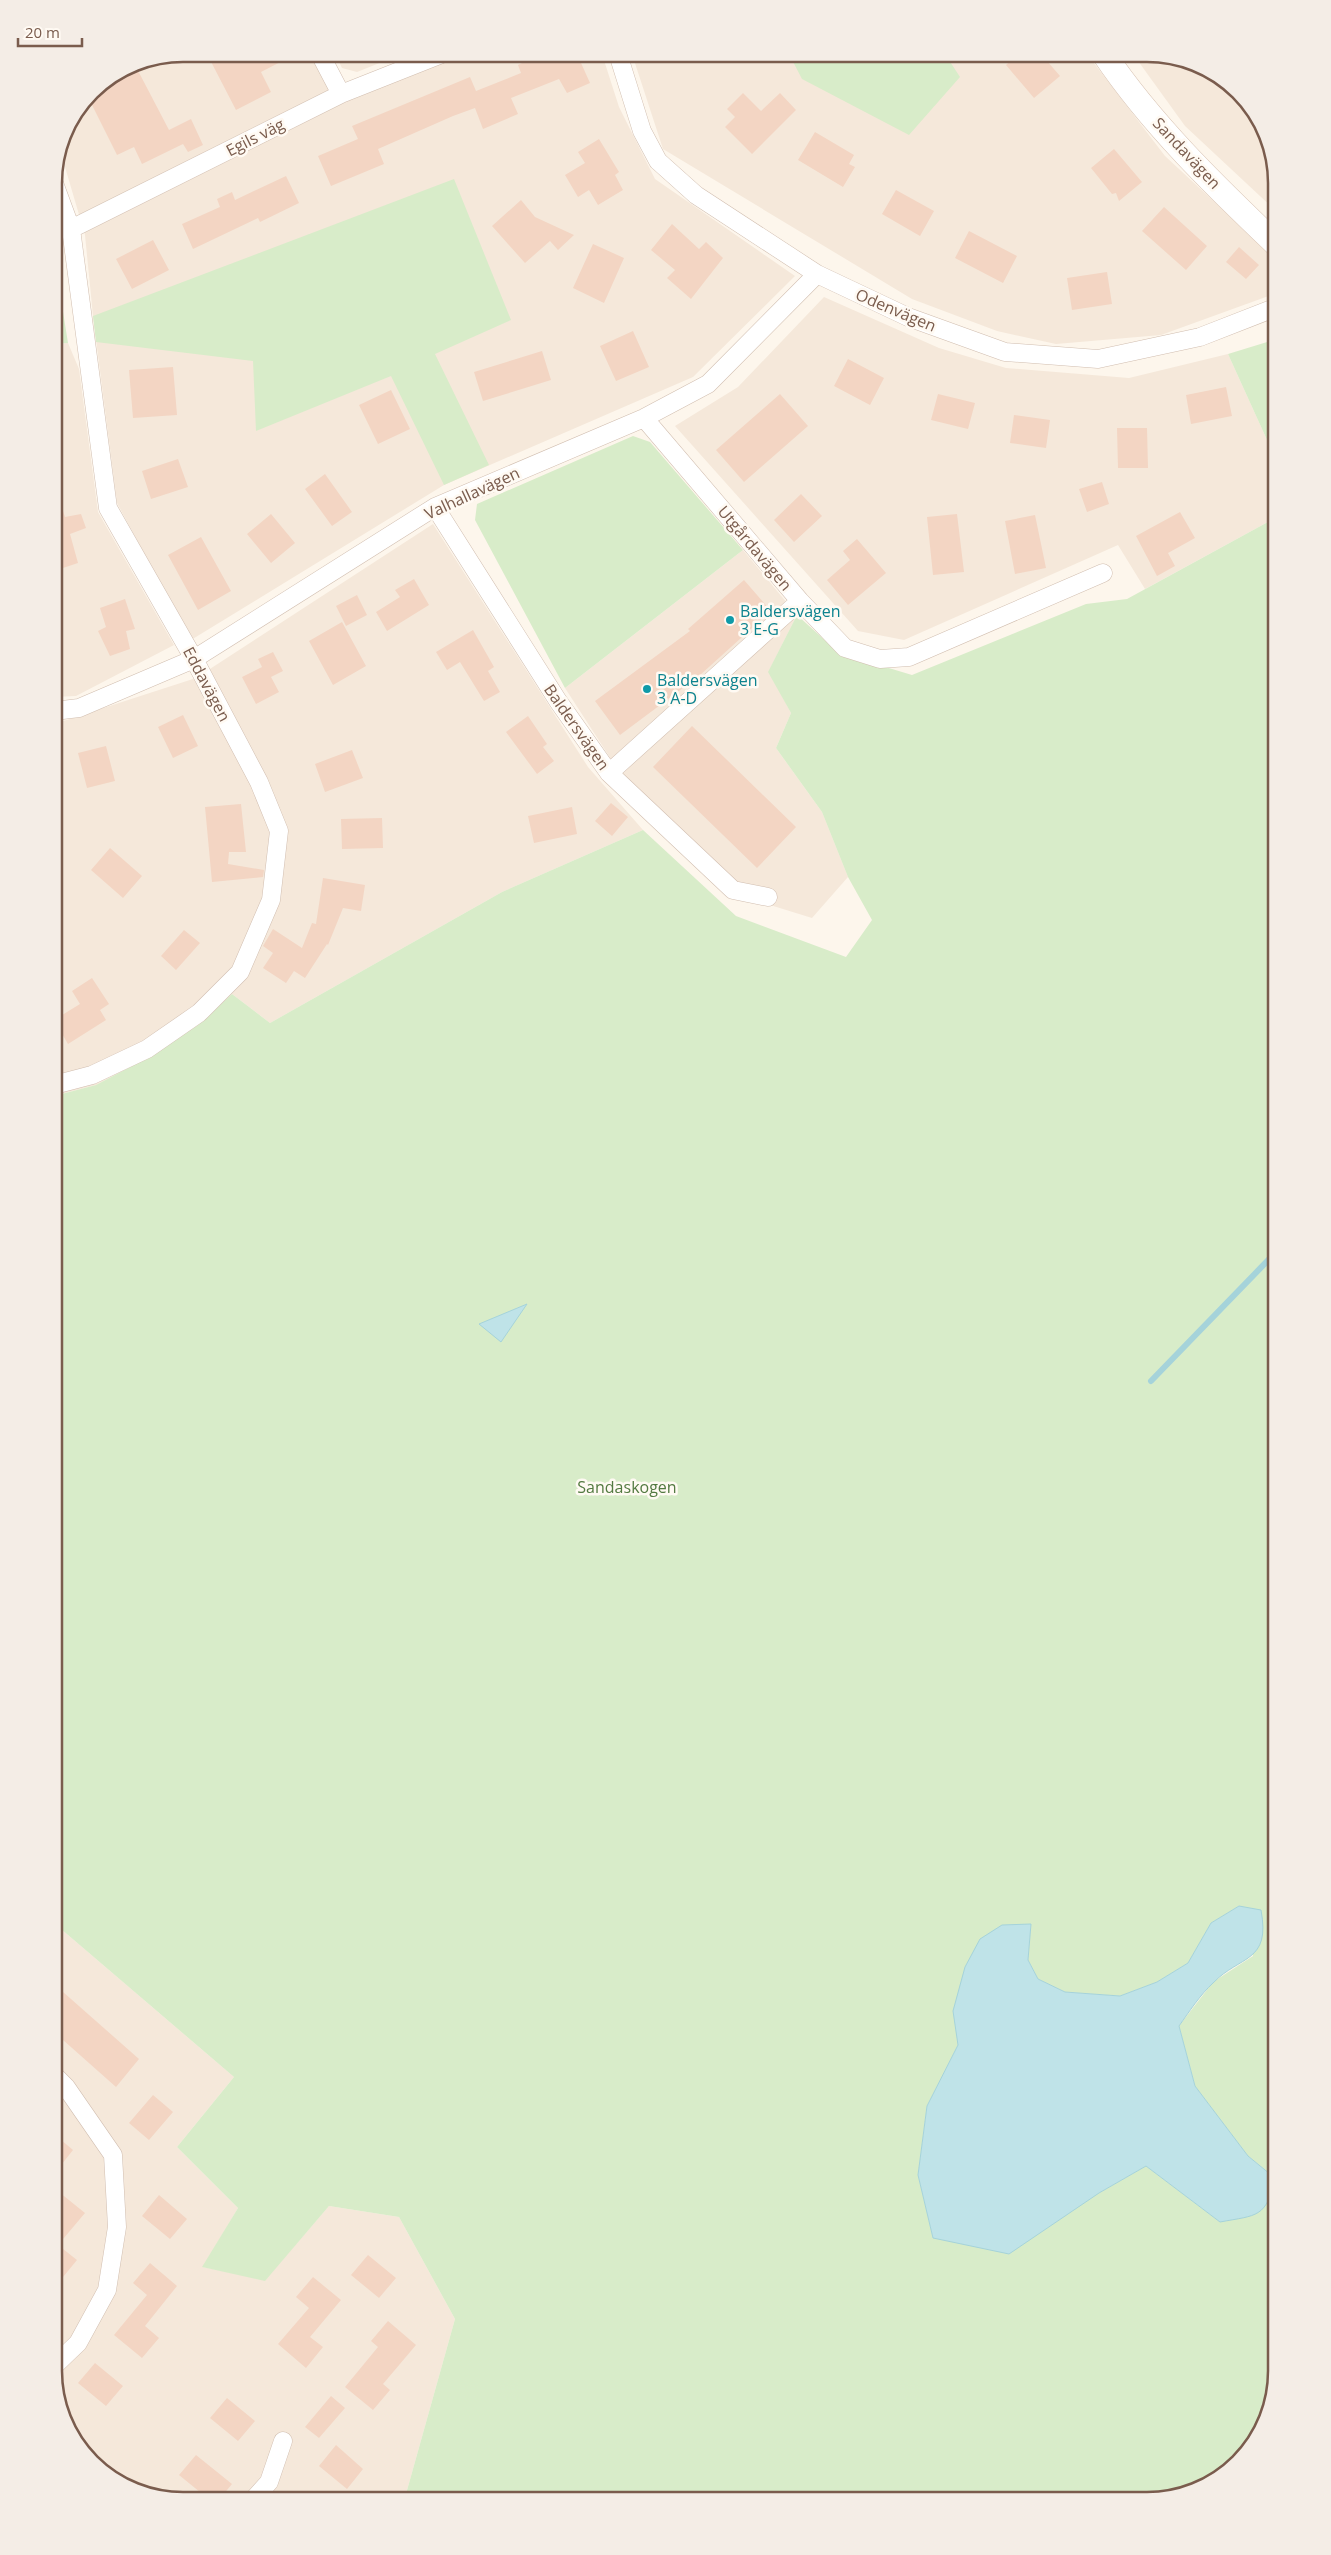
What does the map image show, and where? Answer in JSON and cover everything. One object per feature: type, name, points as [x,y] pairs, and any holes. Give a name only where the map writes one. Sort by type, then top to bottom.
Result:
[{"type":"street","points":[[324,62],[341,94]]},
{"type":"street","name":"Egils väg","points":[[71,229],[341,94],[421,62]]},
{"type":"street","name":"Odenvägen","points":[[621,62],[642,131],[658,161],[696,195],[817,274],[908,317],[1004,352],[1098,359],[1200,337],[1268,311]]},
{"type":"street","name":"Sandavägen","points":[[1110,63],[1122,81],[1178,146],[1268,236]]},
{"type":"street","name":"Eddavägen","points":[[63,207],[71,229],[108,508],[194,659],[259,782],[279,831],[271,900],[240,972],[199,1013],[147,1049],[92,1075],[63,1084]]},
{"type":"street","name":"Valhallavägen","points":[[63,710],[79,708],[194,659],[435,507],[644,418],[708,384],[817,274]]},
{"type":"street","name":"Utgårdavägen","points":[[644,418],[800,601],[844,648],[880,659],[909,656],[1102,572]]},
{"type":"street","name":"Baldersvägen","points":[[435,507],[558,701],[609,773],[733,890],[768,897]]},
{"type":"street","points":[[609,773],[800,601]]},
{"type":"street","points":[[62,2083],[113,2155],[117,2226],[108,2290],[78,2343],[62,2358]]},
{"type":"street","points":[[260,2492],[269,2482],[283,2441]]},
{"type":"shaded area","points":[[183,62],[323,62],[344,99],[442,62],[605,62],[619,107],[655,179],[795,276],[693,377],[444,485],[191,640],[117,503],[93,316],[85,235],[64,165],[69,144],[87,110],[104,92],[116,83],[144,69]]},
{"type":"shaded area","points":[[339,62],[381,62],[357,72],[342,68]]},
{"type":"shaded area","points":[[635,62],[1094,63],[1165,156],[1268,252],[1268,296],[1161,335],[1056,344],[997,331],[912,299],[663,149]]},
{"type":"shaded area","points":[[1139,63],[1171,65],[1201,75],[1221,87],[1244,110],[1259,137],[1264,152],[1267,167],[1268,204],[1185,126]]},
{"type":"shaded area","points":[[824,297],[939,348],[1006,368],[1129,378],[1228,354],[1268,442],[1268,522],[1145,589],[1118,545],[904,640],[858,631],[675,426],[738,387]]},
{"type":"shaded area","points":[[63,343],[68,343],[79,369],[98,512],[174,645],[76,696],[63,697]]},
{"type":"shaded area","points":[[433,524],[588,767],[643,830],[502,892],[270,1023],[232,994],[198,1025],[149,1057],[96,1085],[63,1094],[63,721],[196,678]]},
{"type":"shaded area","points":[[743,550],[797,615],[769,671],[791,713],[776,748],[822,812],[848,877],[812,918],[748,898],[620,773],[565,688]]},
{"type":"shaded area","points":[[62,1930],[234,2077],[177,2147],[238,2208],[203,2267],[265,2280],[329,2206],[399,2217],[455,2319],[407,2492],[175,2492],[144,2486],[116,2472],[104,2463],[87,2445],[72,2418],[65,2395],[62,2372]]},
{"type":"green space","points":[[793,63],[951,63],[960,77],[909,135],[802,79]]},
{"type":"green space","points":[[454,179],[511,320],[435,354],[489,465],[444,485],[391,376],[256,431],[253,361],[96,342],[93,316]]},
{"type":"green space","points":[[63,311],[68,343],[63,343]]},
{"type":"green space","points":[[1268,342],[1268,442],[1228,354]]},
{"type":"green space","points":[[633,436],[650,442],[743,550],[565,688],[475,520],[477,504]]},
{"type":"green space","name":"Sandaskogen","points":[[1268,522],[1268,2172],[1248,2156],[1195,2086],[1179,2026],[1213,1982],[1253,1956],[1239,1906],[1211,1923],[1188,1963],[1157,1982],[1120,1996],[1065,1992],[1038,1979],[1028,1960],[1031,1924],[958,2045],[927,2106],[918,2175],[933,2238],[1099,2193],[1146,2166],[1220,2222],[1268,2185],[1268,2372],[1262,2411],[1248,2439],[1227,2463],[1194,2483],[1164,2491],[407,2492],[455,2319],[399,2217],[329,2206],[265,2281],[202,2267],[238,2208],[177,2147],[234,2077],[62,1930],[63,1094],[96,1085],[149,1057],[198,1025],[232,994],[270,1023],[502,892],[643,830],[736,916],[846,957],[872,920],[848,877],[822,812],[776,748],[791,713],[768,672],[797,615],[839,653],[912,675],[1086,604],[1127,599]]},
{"type":"water","points":[[527,1304],[501,1342],[479,1324]]},
{"type":"water","points":[[1239,1906],[1261,1910],[1262,1940],[1257,1949],[1251,1956],[1223,1974],[1213,1983],[1199,1998],[1179,2026],[1195,2086],[1248,2156],[1268,2172],[1268,2201],[1263,2208],[1252,2216],[1220,2222],[1146,2166],[1099,2193],[1009,2254],[933,2238],[918,2175],[927,2106],[958,2045],[953,2011],[965,1967],[980,1939],[1002,1925],[1031,1924],[1028,1960],[1038,1979],[1065,1992],[1120,1996],[1157,1982],[1188,1963],[1211,1923]]},
{"type":"building","points":[[211,62],[280,62],[261,72],[271,92],[236,110]]},
{"type":"building","points":[[523,62],[581,62],[590,83],[567,93],[559,79],[511,98],[518,114],[483,129],[475,108],[453,116],[378,149],[384,164],[331,186],[318,156],[358,139],[352,126],[470,77],[476,91],[521,73],[518,65]]},
{"type":"building","points":[[1009,63],[1049,63],[1060,76],[1034,98],[1006,65]]},
{"type":"building","points":[[138,71],[169,130],[191,119],[203,145],[188,152],[183,144],[142,164],[134,147],[117,155],[92,104],[116,83]]},
{"type":"building","points":[[743,93],[761,111],[780,93],[796,110],[752,154],[725,127],[735,117],[727,109]]},
{"type":"building","points":[[815,132],[854,155],[849,164],[855,167],[843,187],[798,160]]},
{"type":"building","points":[[599,139],[619,172],[615,175],[623,190],[598,205],[589,190],[578,197],[565,175],[585,163],[578,152]]},
{"type":"building","points":[[1114,149],[1142,182],[1119,201],[1116,193],[1112,194],[1091,168]]},
{"type":"building","points":[[286,176],[299,203],[260,222],[258,218],[193,249],[182,224],[220,207],[217,199],[232,192],[235,200]]},
{"type":"building","points":[[896,190],[934,211],[920,236],[882,214]]},
{"type":"building","points":[[521,200],[535,217],[574,235],[558,250],[550,241],[525,263],[492,226]]},
{"type":"building","points":[[1164,207],[1207,246],[1186,270],[1142,231]]},
{"type":"building","points":[[672,224],[699,249],[706,242],[723,258],[691,299],[667,278],[675,270],[651,250]]},
{"type":"building","points":[[969,231],[1017,256],[1003,283],[955,258]]},
{"type":"building","points":[[153,240],[169,270],[132,289],[116,259]]},
{"type":"building","points":[[593,244],[624,258],[604,303],[573,288]]},
{"type":"building","points":[[1239,247],[1259,265],[1246,279],[1226,262]]},
{"type":"building","points":[[1107,272],[1112,304],[1072,310],[1067,278]]},
{"type":"building","points":[[633,331],[649,367],[616,381],[600,346]]},
{"type":"building","points":[[542,351],[551,380],[483,401],[474,372]]},
{"type":"building","points":[[848,359],[884,378],[870,405],[834,386]]},
{"type":"building","points":[[173,367],[177,415],[133,418],[129,370]]},
{"type":"building","points":[[1226,387],[1232,416],[1191,424],[1186,395]]},
{"type":"building","points":[[391,390],[410,429],[378,444],[359,405]]},
{"type":"building","points":[[780,394],[808,426],[744,482],[716,450]]},
{"type":"building","points":[[938,394],[975,403],[968,429],[931,420]]},
{"type":"building","points":[[1014,415],[1050,420],[1046,448],[1010,443]]},
{"type":"building","points":[[1117,428],[1147,428],[1148,468],[1118,468]]},
{"type":"building","points":[[178,459],[188,487],[151,499],[142,471]]},
{"type":"building","points":[[325,474],[352,512],[332,526],[305,489]]},
{"type":"building","points":[[1102,482],[1109,504],[1087,512],[1079,489]]},
{"type":"building","points":[[801,494],[822,516],[794,542],[774,520]]},
{"type":"building","points":[[63,511],[65,517],[81,514],[86,528],[70,534],[78,563],[63,568]]},
{"type":"building","points":[[1180,512],[1195,538],[1168,553],[1175,566],[1157,576],[1136,536]]},
{"type":"building","points":[[271,514],[295,543],[271,563],[247,534]]},
{"type":"building","points":[[957,514],[964,572],[933,575],[927,517]]},
{"type":"building","points":[[1035,515],[1046,568],[1015,574],[1005,521]]},
{"type":"building","points":[[201,537],[231,591],[198,610],[168,555]]},
{"type":"building","points":[[857,539],[886,573],[848,605],[827,580],[850,560],[843,551]]},
{"type":"building","points":[[414,579],[429,605],[387,631],[376,612],[400,597],[395,590]]},
{"type":"building","points":[[744,580],[771,611],[699,676],[620,735],[595,701],[690,631],[688,629]]},
{"type":"building","points":[[357,595],[367,615],[346,626],[336,606]]},
{"type":"building","points":[[125,599],[135,629],[126,631],[130,649],[110,656],[98,631],[106,627],[100,608]]},
{"type":"building","points":[[342,622],[366,666],[333,685],[309,641]]},
{"type":"building","points":[[473,630],[494,667],[488,671],[500,692],[484,701],[460,662],[447,670],[436,652]]},
{"type":"building","points":[[273,652],[283,671],[271,677],[279,692],[256,704],[242,677],[262,667],[258,659]]},
{"type":"building","points":[[183,715],[198,746],[173,758],[158,727]]},
{"type":"building","points":[[528,716],[547,744],[543,747],[554,761],[537,774],[506,732]]},
{"type":"building","points":[[692,726],[796,827],[757,868],[653,767]]},
{"type":"building","points":[[106,746],[115,781],[87,788],[78,753]]},
{"type":"building","points":[[352,750],[363,778],[325,792],[315,764]]},
{"type":"building","points":[[611,803],[628,817],[612,836],[595,821]]},
{"type":"building","points":[[241,804],[246,852],[229,852],[228,864],[264,870],[263,877],[212,882],[205,807]]},
{"type":"building","points":[[572,807],[577,834],[534,843],[528,816]]},
{"type":"building","points":[[382,818],[383,848],[342,849],[341,819]]},
{"type":"building","points":[[110,848],[142,876],[123,898],[91,870]]},
{"type":"building","points":[[323,878],[365,885],[361,911],[343,908],[328,945],[305,978],[294,971],[286,983],[263,968],[273,953],[263,946],[273,929],[302,948],[312,923],[316,924]]},
{"type":"building","points":[[184,930],[200,943],[176,970],[161,956]]},
{"type":"building","points":[[92,978],[109,1004],[100,1010],[106,1020],[68,1044],[63,1035],[63,1015],[80,1004],[72,991]]},
{"type":"building","points":[[62,1991],[139,2059],[116,2087],[62,2039]]},
{"type":"building","points":[[153,2095],[173,2112],[149,2140],[129,2123]]},
{"type":"building","points":[[62,2141],[73,2150],[62,2164]]},
{"type":"building","points":[[62,2195],[85,2213],[62,2240]]},
{"type":"building","points":[[159,2195],[187,2219],[170,2239],[142,2216]]},
{"type":"building","points":[[62,2248],[77,2260],[62,2278]]},
{"type":"building","points":[[368,2255],[396,2278],[379,2298],[351,2275]]},
{"type":"building","points":[[150,2263],[177,2286],[145,2326],[159,2338],[142,2358],[114,2335],[147,2295],[133,2283]]},
{"type":"building","points":[[313,2277],[341,2300],[310,2337],[323,2347],[306,2368],[278,2344],[309,2308],[296,2297]]},
{"type":"building","points":[[388,2321],[416,2345],[383,2384],[390,2390],[373,2410],[345,2387],[378,2347],[371,2341]]},
{"type":"building","points":[[95,2363],[123,2386],[106,2406],[78,2383]]},
{"type":"building","points":[[331,2396],[345,2408],[319,2438],[305,2427]]},
{"type":"building","points":[[227,2398],[255,2421],[238,2441],[210,2418]]},
{"type":"building","points":[[336,2445],[363,2469],[347,2489],[319,2466]]},
{"type":"building","points":[[196,2455],[232,2484],[225,2492],[200,2492],[179,2475]]},
{"type":"waterway","points":[[1151,1381],[1268,1260]]},
{"type":"place","name":"Baldersvägen 3 E-G","points":[[730,620]]},
{"type":"place","name":"Baldersvägen 3 A-D","points":[[647,689]]}]
